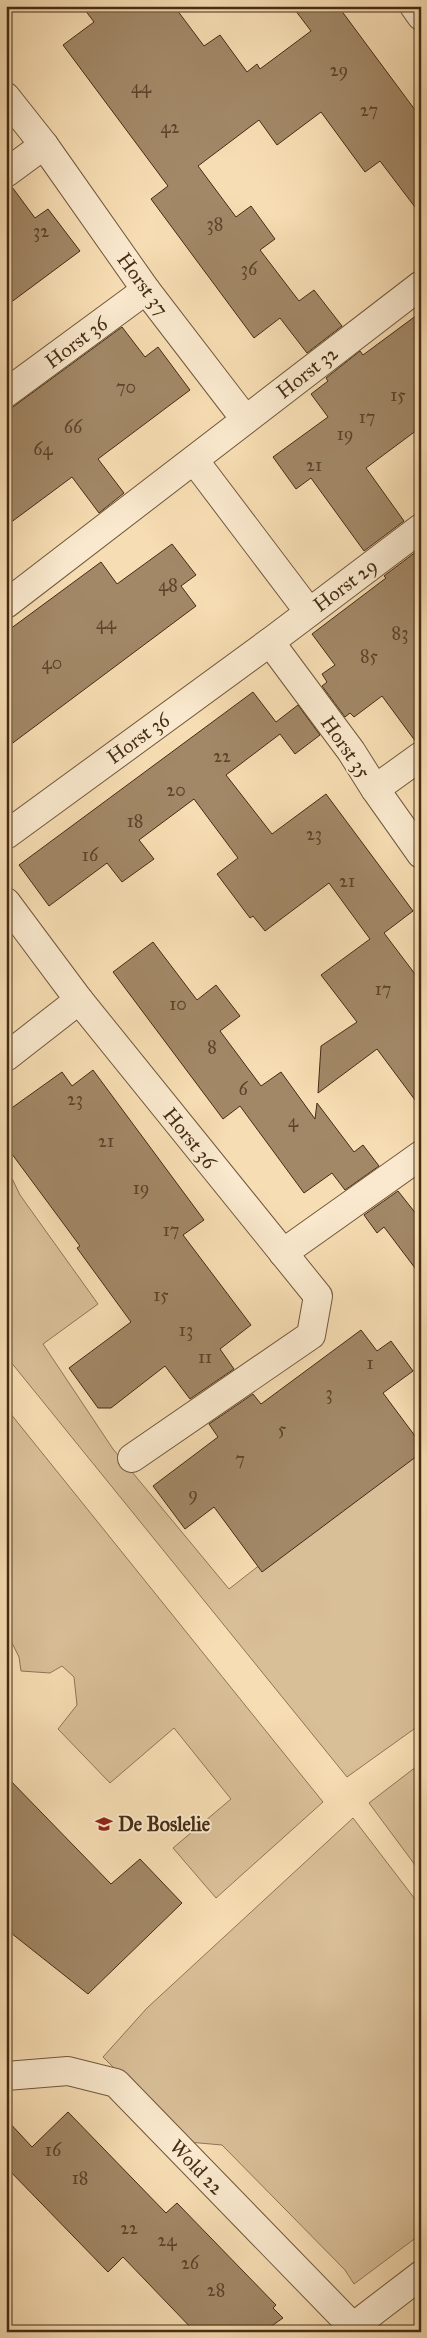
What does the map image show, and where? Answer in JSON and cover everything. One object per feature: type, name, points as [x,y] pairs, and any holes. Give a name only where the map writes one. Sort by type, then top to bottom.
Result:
[{"type":"street","points":[[414,6],[421,16]]},
{"type":"street","name":"Horst 37","points":[[6,97],[44,145],[146,290],[245,420]]},
{"type":"street","points":[[6,173],[44,145]]},
{"type":"street","name":"Horst 32","points":[[194,460],[421,285]]},
{"type":"street","name":"Horst 36","points":[[6,394],[146,290]]},
{"type":"street","points":[[6,604],[194,460],[309,612]]},
{"type":"street","name":"Horst 29","points":[[270,642],[421,528]]},
{"type":"street","name":"Horst 36","points":[[6,835],[270,642]]},
{"type":"street","name":"Horst 35","points":[[270,642],[351,751],[375,789],[421,854]]},
{"type":"street","points":[[375,789],[421,756]]},
{"type":"street","name":"Horst 36","points":[[6,902],[79,1000],[318,1296],[311,1335],[132,1458]]},
{"type":"street","points":[[6,1057],[79,1000]]},
{"type":"street","points":[[283,1253],[421,1155]]},
{"type":"street","name":"Wold 22","points":[[6,2076],[68,2071],[116,2083],[354,2330]]},
{"type":"street","points":[[354,2330],[421,2275]]},
{"type":"shaded area","points":[[6,1166],[20,1195],[98,1304],[43,1344],[113,1449],[229,1589],[421,1439],[421,1724],[347,1777],[6,1356]]},
{"type":"shaded area","points":[[6,1408],[323,1802],[216,1898],[173,1848],[231,1799],[174,1728],[110,1783],[58,1729],[77,1705],[74,1677],[62,1666],[50,1673],[21,1671],[19,1657],[6,1631]]},
{"type":"shaded area","points":[[421,1763],[421,1873],[369,1803]]},
{"type":"shaded area","points":[[353,1818],[421,1907],[421,2234],[354,2284],[345,2270],[222,2145],[188,2142],[103,2057],[147,2008]]},
{"type":"building","points":[[82,6],[174,6],[204,46],[220,35],[247,72],[257,64],[260,69],[311,31],[292,6],[338,6],[421,118],[421,215],[380,161],[365,172],[321,112],[277,145],[259,120],[198,166],[236,217],[251,206],[275,239],[260,250],[299,301],[314,290],[342,326],[307,353],[280,318],[254,338],[151,199],[168,186],[63,45],[94,22]]},
{"type":"building","points":[[12,187],[35,218],[48,209],[80,251],[6,306],[6,188]]},
{"type":"building","points":[[421,312],[421,427],[366,468],[404,521],[364,551],[311,478],[296,489],[273,457],[328,417],[311,394],[328,381],[326,378],[360,351],[363,355]]},
{"type":"building","points":[[122,327],[145,357],[158,347],[190,390],[98,459],[124,493],[99,513],[72,477],[6,526],[6,412]]},
{"type":"building","points":[[172,544],[196,575],[181,586],[196,606],[6,748],[6,632],[101,562],[117,584]]},
{"type":"building","points":[[421,548],[421,741],[416,742],[382,696],[354,717],[350,713],[345,717],[322,686],[327,682],[322,674],[335,665],[312,634],[386,578],[384,576]]},
{"type":"building","points":[[253,692],[276,722],[298,705],[320,735],[295,754],[280,734],[226,775],[272,834],[326,794],[413,911],[384,933],[421,982],[421,1108],[377,1049],[318,1093],[321,1046],[357,1022],[321,975],[370,939],[329,883],[265,931],[253,916],[250,918],[217,874],[238,858],[194,799],[139,840],[154,859],[122,882],[107,863],[49,906],[19,865]]},
{"type":"building","points":[[153,942],[197,1000],[216,985],[240,1016],[220,1031],[261,1086],[281,1072],[315,1119],[317,1103],[354,1152],[363,1145],[379,1166],[345,1190],[332,1173],[304,1193],[240,1106],[223,1119],[113,972]]},
{"type":"building","points":[[93,1070],[204,1220],[183,1235],[251,1325],[220,1349],[234,1369],[190,1399],[165,1366],[111,1408],[98,1408],[69,1368],[131,1322],[77,1248],[80,1246],[6,1146],[6,1112],[62,1072],[72,1086]]},
{"type":"building","points":[[398,1191],[421,1220],[421,1276],[384,1227],[377,1233],[364,1215]]},
{"type":"building","points":[[361,1330],[377,1351],[391,1341],[413,1371],[383,1393],[421,1444],[421,1453],[262,1572],[214,1507],[185,1529],[153,1486],[218,1437],[209,1424],[253,1394],[261,1404]]},
{"type":"building","points":[[6,1776],[111,1884],[140,1859],[182,1903],[88,1994],[6,1929]]},
{"type":"building","points":[[68,2112],[166,2213],[177,2203],[276,2305],[273,2308],[283,2318],[263,2332],[195,2332],[123,2257],[108,2272],[6,2167],[6,2119],[32,2147]]},
{"type":"place","name":"De Boslelie","points":[[104,1824]]}]
